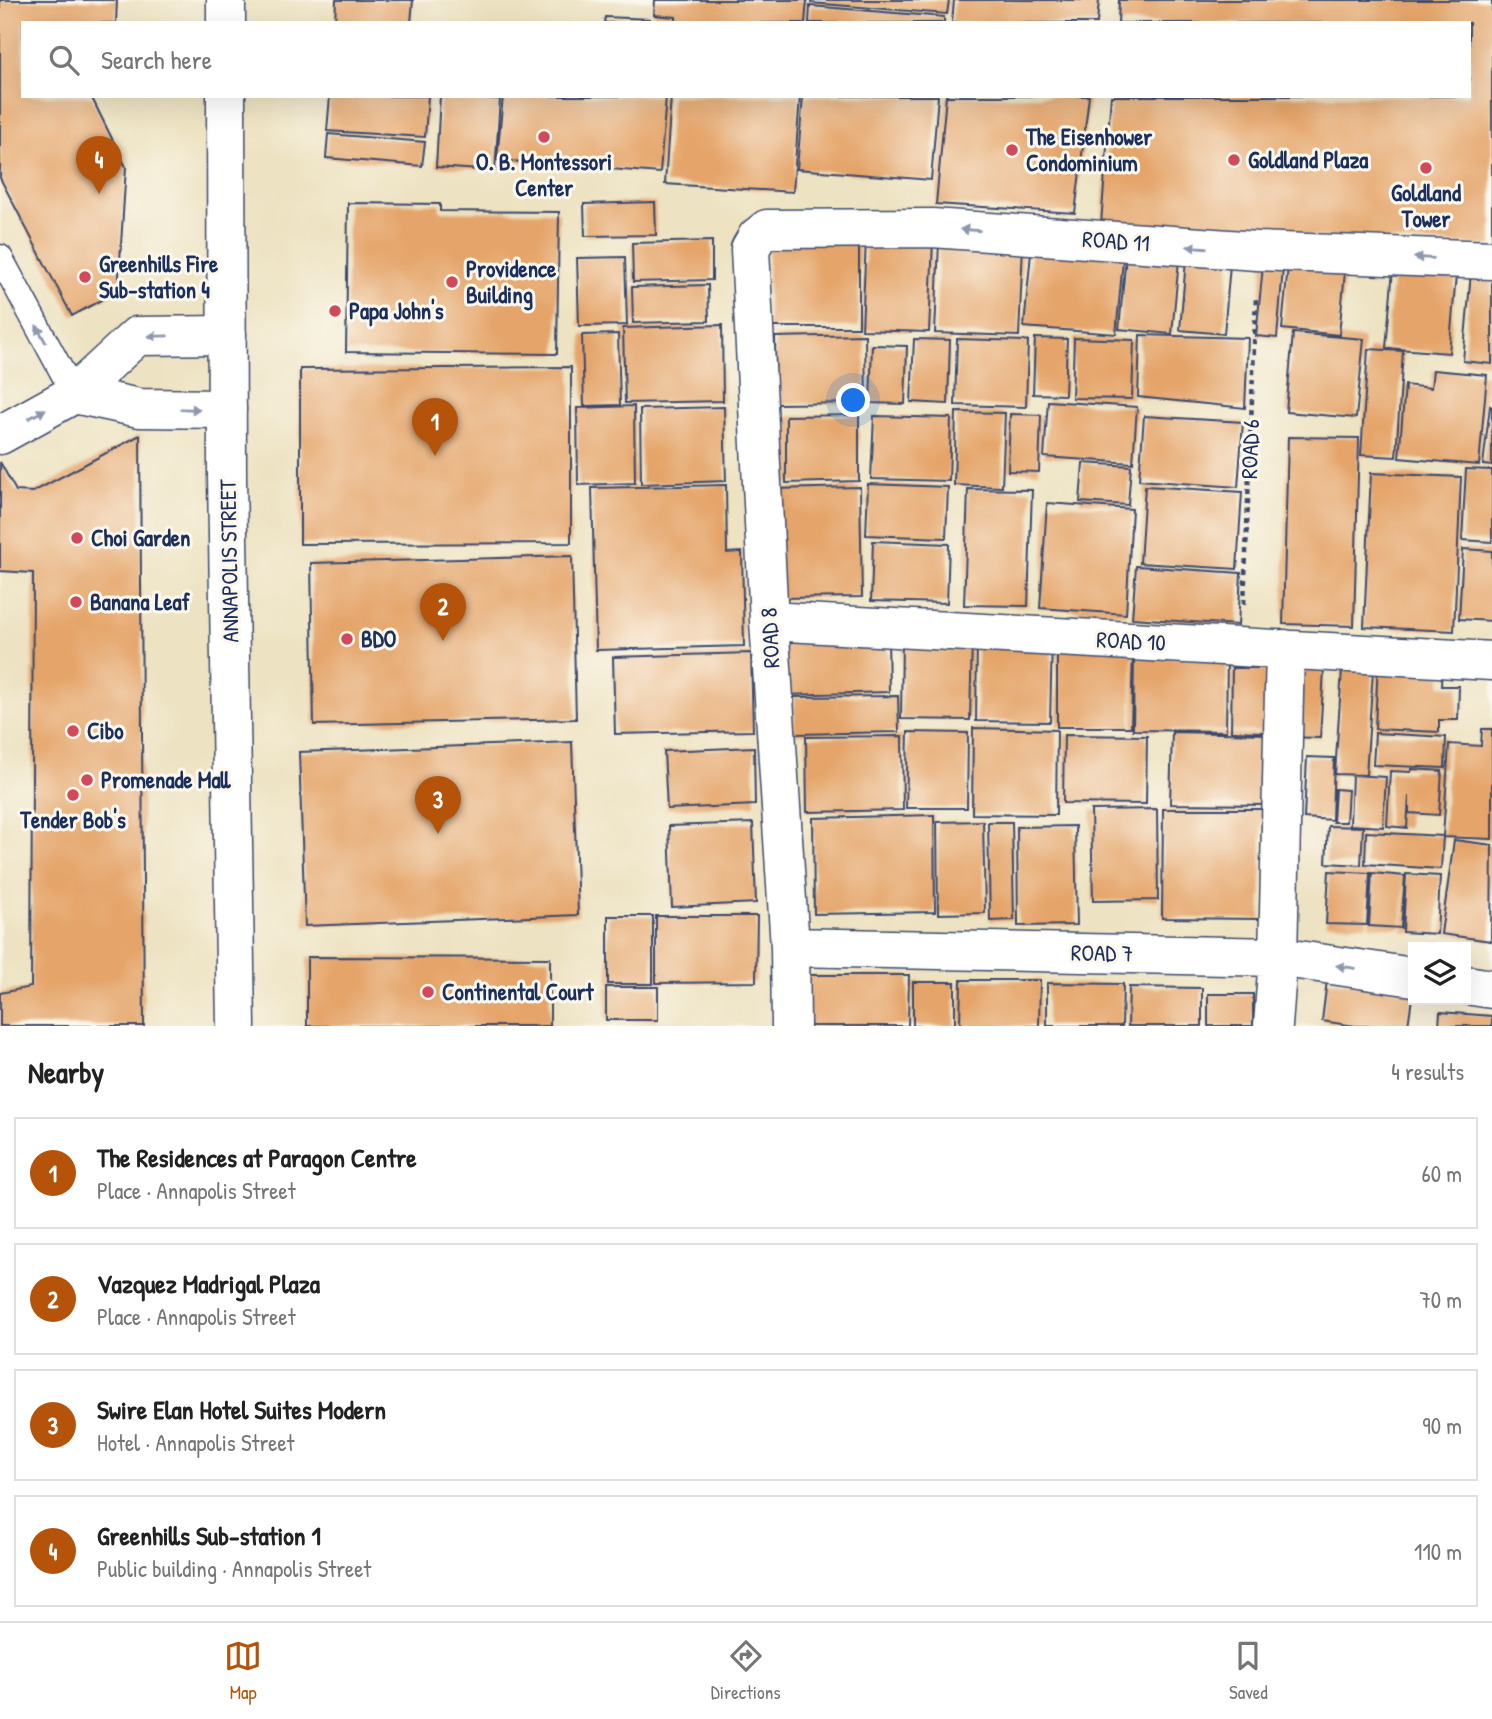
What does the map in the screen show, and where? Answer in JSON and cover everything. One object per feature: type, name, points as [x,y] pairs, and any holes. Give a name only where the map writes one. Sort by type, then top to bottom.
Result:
[{"type":"street","points":[[226,0],[226,21]]},
{"type":"street","name":"ANNAPOLIS STREET","points":[[226,98],[227,410],[236,1026]]},
{"type":"street","name":"ROAD 11","points":[[750,249],[757,237],[767,229],[932,228],[1257,251],[1492,260]]},
{"type":"street","name":"ROAD 8","points":[[750,249],[769,621],[790,947],[791,1026]]},
{"type":"street","points":[[0,435],[74,394],[137,336],[227,335]]},
{"type":"street","points":[[74,394],[139,408],[227,410]]},
{"type":"street","name":"ROAD 10","points":[[769,621],[1492,662]]},
{"type":"street","points":[[1273,1026],[1278,957],[1285,649]]},
{"type":"street","name":"ROAD 7","points":[[790,947],[1278,957],[1408,976]]},
{"type":"street","points":[[1471,986],[1492,989]]},
{"type":"lane","points":[[0,257],[74,394]]},
{"type":"path","name":"ROAD 6","points":[[1243,647],[1257,251]]},
{"type":"building","points":[[0,0],[117,0],[116,21],[21,21],[21,98],[92,98],[126,167],[118,291],[72,316],[0,178]]},
{"type":"building","points":[[336,0],[413,0],[411,21],[335,21]]},
{"type":"building","points":[[655,0],[807,0],[805,21],[676,21],[676,17],[654,15]]},
{"type":"building","points":[[811,0],[949,0],[947,14],[811,3]]},
{"type":"building","points":[[954,0],[1099,0],[1097,21],[952,21]]},
{"type":"building","points":[[1119,0],[1492,0],[1492,246],[1101,224],[1111,98],[1471,98],[1471,21],[1118,21]]},
{"type":"building","points":[[810,6],[944,17],[944,21],[809,21]]},
{"type":"building","points":[[605,17],[650,19],[650,21],[604,21]]},
{"type":"building","points":[[330,98],[428,98],[425,137],[327,131]]},
{"type":"building","points":[[440,98],[500,99],[495,171],[436,167]]},
{"type":"building","points":[[503,98],[666,98],[660,173],[497,160]]},
{"type":"building","points":[[671,98],[800,98],[793,192],[665,184]]},
{"type":"building","points":[[803,98],[938,98],[931,180],[797,169]]},
{"type":"building","name":"The Eisenhower Condominium","points":[[946,98],[1089,98],[1075,213],[936,204]]},
{"type":"building","points":[[328,134],[425,142],[422,166],[326,158]]},
{"type":"building","points":[[655,202],[656,235],[585,236],[584,204]]},
{"type":"building","name":"Providence Building","points":[[348,203],[440,204],[440,211],[559,212],[557,354],[346,352]]},
{"type":"building","points":[[768,238],[859,238],[859,327],[768,327]]},
{"type":"building","points":[[866,239],[933,241],[929,332],[862,330]]},
{"type":"building","points":[[712,241],[712,280],[633,282],[632,243]]},
{"type":"building","points":[[939,242],[1023,245],[1019,336],[935,333]]},
{"type":"building","points":[[1032,242],[1124,249],[1116,334],[1024,327]]},
{"type":"building","points":[[1127,245],[1180,249],[1172,334],[1119,329]]},
{"type":"building","points":[[1187,249],[1231,253],[1224,334],[1180,330]]},
{"type":"building","points":[[1289,255],[1346,261],[1339,335],[1282,329]]},
{"type":"building","points":[[1264,256],[1284,257],[1277,338],[1256,336]]},
{"type":"building","points":[[625,257],[627,325],[579,326],[577,258]]},
{"type":"building","points":[[1394,258],[1457,264],[1449,353],[1386,348]]},
{"type":"building","points":[[1472,261],[1492,262],[1492,364],[1463,361]]},
{"type":"building","points":[[708,285],[709,321],[633,323],[632,287]]},
{"type":"building","points":[[722,325],[723,401],[625,403],[623,328]]},
{"type":"building","points":[[1293,333],[1364,339],[1356,418],[1286,412]]},
{"type":"building","points":[[618,334],[620,405],[584,406],[582,335]]},
{"type":"building","points":[[865,335],[866,403],[776,404],[775,337]]},
{"type":"building","points":[[1140,335],[1248,338],[1245,408],[1138,397]]},
{"type":"building","points":[[1035,338],[1067,339],[1065,395],[1033,394]]},
{"type":"building","points":[[1074,338],[1134,340],[1132,399],[1072,398]]},
{"type":"building","points":[[914,339],[950,340],[948,404],[911,402]]},
{"type":"building","points":[[957,339],[1028,341],[1026,407],[955,405]]},
{"type":"building","points":[[872,345],[907,346],[905,404],[870,403]]},
{"type":"building","points":[[1368,349],[1403,351],[1396,457],[1361,455]]},
{"type":"building","points":[[571,367],[571,543],[300,544],[300,369]]},
{"type":"building","points":[[1433,370],[1487,375],[1479,465],[1399,458],[1405,385],[1431,388]]},
{"type":"building","points":[[1048,401],[1137,407],[1133,463],[1044,457]]},
{"type":"building","points":[[634,406],[635,483],[578,485],[577,408]]},
{"type":"building","points":[[1490,406],[1492,407],[1492,466],[1483,465]]},
{"type":"building","points":[[724,407],[726,481],[641,484],[640,409]]},
{"type":"building","points":[[956,412],[1005,413],[1002,487],[954,485]]},
{"type":"building","points":[[1010,414],[1041,415],[1039,472],[1008,471]]},
{"type":"building","points":[[859,415],[859,481],[786,483],[786,416]]},
{"type":"building","points":[[874,416],[951,418],[949,481],[871,479]]},
{"type":"building","points":[[1144,416],[1243,422],[1238,487],[1139,480]]},
{"type":"building","name":"Promenade Mall","points":[[140,435],[144,1026],[0,1026],[0,993],[31,987],[33,573],[0,571],[0,462],[16,491],[33,492]]},
{"type":"building","points":[[1288,437],[1359,438],[1354,626],[1283,624]]},
{"type":"building","points":[[1083,463],[1131,466],[1128,505],[1080,502]]},
{"type":"building","points":[[1466,469],[1492,470],[1492,542],[1462,540]]},
{"type":"building","points":[[1371,473],[1461,477],[1454,631],[1364,627]]},
{"type":"building","points":[[868,484],[948,487],[946,538],[866,535]]},
{"type":"building","points":[[726,485],[727,553],[742,552],[744,646],[596,650],[592,488]]},
{"type":"building","points":[[1145,486],[1242,492],[1237,569],[1140,563]]},
{"type":"building","points":[[860,487],[862,597],[773,598],[772,489]]},
{"type":"building","points":[[968,489],[1032,490],[1028,606],[964,605]]},
{"type":"building","points":[[1047,503],[1132,509],[1126,614],[1040,608]]},
{"type":"building","points":[[873,541],[949,544],[947,603],[871,601]]},
{"type":"building","points":[[1463,549],[1492,551],[1492,621],[1459,619]]},
{"type":"building","points":[[572,556],[576,719],[314,725],[311,563]]},
{"type":"building","points":[[1136,566],[1241,573],[1238,625],[1132,618]]},
{"type":"building","points":[[888,638],[889,692],[783,695],[782,641]]},
{"type":"building","points":[[902,639],[972,640],[970,720],[901,719]]},
{"type":"building","points":[[977,639],[1052,640],[1050,722],[976,721]]},
{"type":"building","points":[[1057,648],[1133,649],[1131,727],[1057,727]]},
{"type":"building","points":[[751,653],[753,731],[615,734],[613,657]]},
{"type":"building","points":[[1134,657],[1227,658],[1226,731],[1133,730]]},
{"type":"building","points":[[1378,660],[1442,663],[1441,686],[1459,686],[1458,720],[1439,720],[1439,732],[1375,729]]},
{"type":"building","points":[[1292,667],[1324,669],[1320,738],[1287,737]]},
{"type":"building","points":[[1232,668],[1266,668],[1265,732],[1231,731]]},
{"type":"building","points":[[1342,669],[1373,671],[1366,775],[1335,774]]},
{"type":"building","points":[[898,696],[899,732],[794,734],[794,697]]},
{"type":"building","points":[[973,728],[1057,730],[1056,815],[972,814]]},
{"type":"building","points":[[1482,729],[1492,729],[1492,839],[1443,837],[1449,744],[1481,746]]},
{"type":"building","points":[[908,732],[968,733],[967,808],[906,808]]},
{"type":"building","points":[[1172,732],[1269,734],[1268,805],[1170,804]]},
{"type":"building","points":[[1375,733],[1446,737],[1445,768],[1373,765]]},
{"type":"building","points":[[1064,735],[1147,736],[1146,804],[1063,803]]},
{"type":"building","points":[[902,736],[903,810],[807,812],[806,737]]},
{"type":"building","points":[[572,742],[578,915],[305,926],[299,752]]},
{"type":"building","points":[[754,747],[755,805],[667,809],[664,751]]},
{"type":"building","points":[[1307,757],[1334,758],[1332,820],[1304,818]]},
{"type":"building","points":[[1412,769],[1442,771],[1439,815],[1409,813],[1409,796],[1407,828],[1387,826],[1390,771],[1411,772]]},
{"type":"building","points":[[1352,775],[1386,777],[1383,827],[1350,825]]},
{"type":"building","points":[[1335,789],[1348,790],[1346,822],[1333,822]]},
{"type":"building","points":[[1157,809],[1158,900],[1093,901],[1091,810]]},
{"type":"building","points":[[1163,809],[1262,809],[1261,919],[1162,918]]},
{"type":"building","points":[[934,815],[935,912],[814,914],[813,818]]},
{"type":"building","points":[[983,821],[985,913],[938,914],[937,822]]},
{"type":"building","points":[[988,822],[1012,822],[1014,920],[990,921]]},
{"type":"building","points":[[753,823],[756,903],[672,907],[669,826]]},
{"type":"building","points":[[1075,826],[1077,925],[1018,926],[1017,827]]},
{"type":"building","points":[[1328,826],[1363,827],[1361,865],[1326,863]]},
{"type":"building","points":[[1366,832],[1443,836],[1441,869],[1365,864]]},
{"type":"building","points":[[1454,840],[1492,845],[1491,941],[1441,934]]},
{"type":"building","points":[[1329,871],[1370,873],[1367,925],[1326,924]]},
{"type":"building","points":[[1372,873],[1405,876],[1401,928],[1369,926]]},
{"type":"building","points":[[1406,874],[1440,876],[1437,934],[1403,932]]},
{"type":"building","points":[[608,916],[653,916],[653,984],[608,984]]},
{"type":"building","points":[[656,916],[757,916],[756,982],[656,983]]},
{"type":"building","name":"Continental Court","points":[[307,957],[550,958],[550,1026],[307,1026]]},
{"type":"building","points":[[806,975],[909,975],[908,1026],[805,1026]]},
{"type":"building","points":[[961,980],[1040,980],[1039,1026],[960,1026]]},
{"type":"building","points":[[1327,980],[1408,990],[1408,1005],[1411,1005],[1408,1026],[1355,1026],[1322,1021]]},
{"type":"building","points":[[913,982],[955,982],[955,1026],[913,1026]]},
{"type":"building","points":[[1047,983],[1123,984],[1122,1026],[1047,1026]]},
{"type":"building","points":[[606,987],[658,987],[658,1020],[606,1020]]},
{"type":"building","points":[[1129,987],[1202,988],[1202,1026],[1128,1026]]},
{"type":"building","points":[[1208,994],[1253,994],[1253,1026],[1208,1026]]},
{"type":"building","points":[[1440,1012],[1492,1016],[1492,1026],[1439,1026]]},
{"type":"place","name":"O. B. Montessori Center","points":[[544,137]]},
{"type":"place","name":"The Eisenhower Condominium","points":[[1012,150]]},
{"type":"place","name":"Goldland Plaza","points":[[1234,160]]},
{"type":"place","name":"Goldland Tower","points":[[1426,168]]},
{"type":"place","name":"Greenhills Sub-station 1","points":[[99,194]]},
{"type":"place","name":"Greenhills Fire Sub-station 4","points":[[85,277]]},
{"type":"place","name":"Providence Building","points":[[452,282]]},
{"type":"place","name":"Papa John's","points":[[335,311]]},
{"type":"place","name":"The Residences at Paragon Centre","points":[[435,456]]},
{"type":"place","name":"Choi Garden","points":[[77,538]]},
{"type":"place","name":"Banana Leaf","points":[[76,602]]},
{"type":"place","name":"BDO","points":[[347,639]]},
{"type":"place","name":"Vazquez Madrigal Plaza","points":[[443,641]]},
{"type":"place","name":"Cibo","points":[[73,731]]},
{"type":"place","name":"Promenade Mall","points":[[87,780]]},
{"type":"place","name":"Tender Bob's","points":[[73,795]]},
{"type":"place","name":"Swire Elan Hotel Suites Modern","points":[[438,834]]},
{"type":"place","name":"Continental Court","points":[[428,992]]}]
